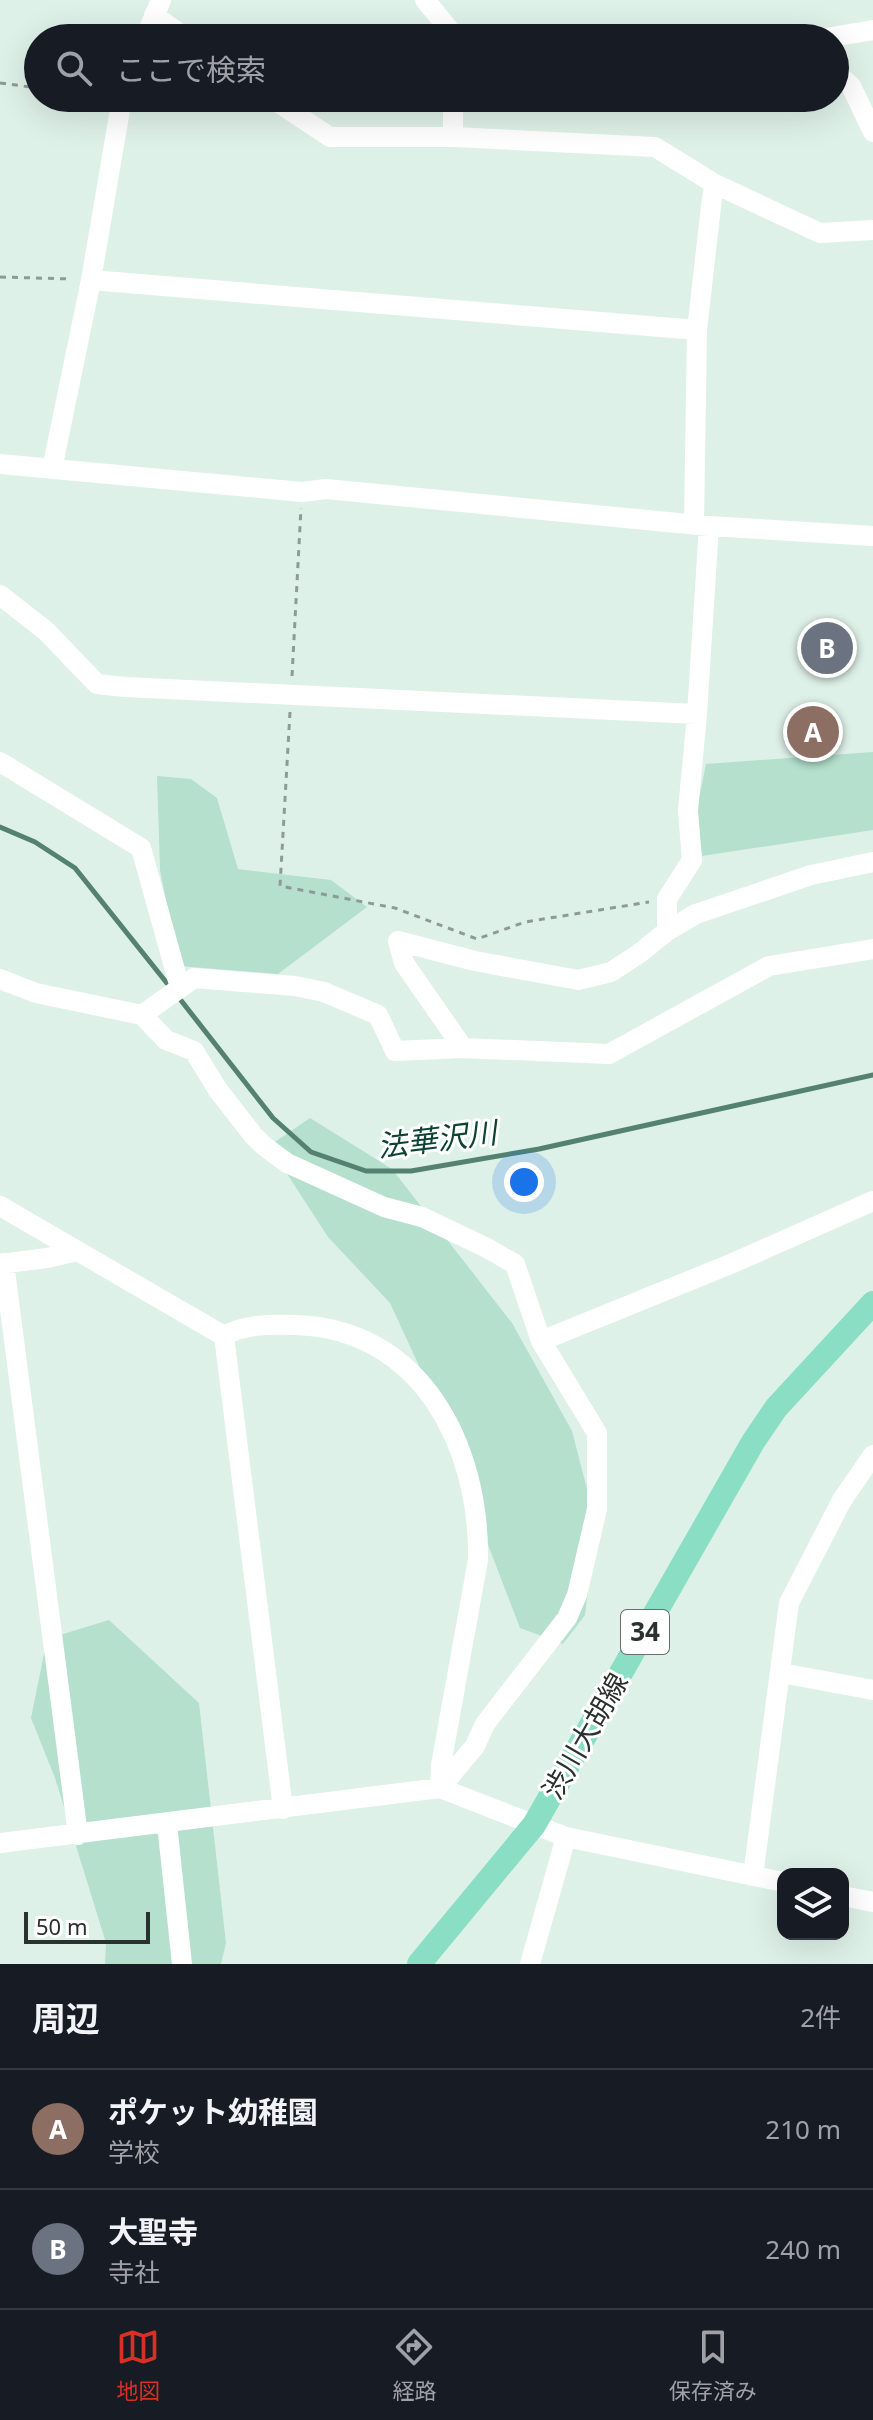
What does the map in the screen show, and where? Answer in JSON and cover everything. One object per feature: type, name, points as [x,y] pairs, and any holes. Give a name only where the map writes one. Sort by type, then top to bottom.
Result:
[{"type":"main road","name":"渋川大胡線","points":[[419,1964],[534,1825],[753,1442],[776,1408],[873,1303]]},
{"type":"street","points":[[425,0],[445,24]]},
{"type":"street","points":[[157,8],[172,24]]},
{"type":"street","points":[[849,34],[873,30]]},
{"type":"street","points":[[849,84],[873,132]]},
{"type":"street","points":[[52,469],[91,280],[120,112]]},
{"type":"street","points":[[292,112],[330,137],[453,137],[655,147],[715,184],[820,233],[873,230]]},
{"type":"street","points":[[453,112],[453,137]]},
{"type":"street","points":[[667,931],[667,899],[692,860],[688,811],[697,714],[702,525],[697,330],[715,184]]},
{"type":"street","points":[[91,280],[697,330]]},
{"type":"street","points":[[0,464],[302,492],[326,489],[702,525],[873,536]]},
{"type":"street","points":[[0,595],[46,631],[97,684],[697,714]]},
{"type":"street","points":[[0,762],[141,848],[180,988]]},
{"type":"street","points":[[463,1048],[404,963],[398,941],[475,961],[578,980],[611,972],[696,914],[811,875],[873,862]]},
{"type":"street","points":[[142,1015],[194,978],[295,986],[324,992],[378,1015],[395,1051],[463,1048],[609,1054],[769,966],[873,949]]},
{"type":"street","points":[[0,979],[36,993],[142,1015],[166,1040],[194,1051],[218,1090],[253,1135],[287,1163],[384,1207],[422,1217],[515,1264],[541,1341],[597,1433],[597,1509],[577,1595],[567,1618],[485,1724],[475,1746],[440,1788]]},
{"type":"street","points":[[541,1341],[733,1263],[873,1201]]},
{"type":"street","points":[[0,1206],[224,1336]]},
{"type":"street","points":[[77,1251],[2,1264],[78,1835]]},
{"type":"street","points":[[224,1336],[233,1330],[276,1324],[312,1325],[367,1340],[400,1360],[423,1384],[448,1422],[466,1468],[479,1527],[478,1560],[441,1765],[440,1788]]},
{"type":"street","points":[[224,1336],[283,1809]]},
{"type":"street","points":[[753,1876],[789,1603],[842,1500],[873,1455]]},
{"type":"street","points":[[781,1673],[873,1690]]},
{"type":"street","points":[[0,1843],[440,1788],[566,1837],[777,1881]]},
{"type":"street","points":[[167,1824],[182,1964]]},
{"type":"street","points":[[530,1964],[566,1837]]},
{"type":"street","points":[[849,1897],[873,1902]]},
{"type":"path","points":[[0,83],[24,86]]},
{"type":"path","points":[[0,277],[91,280]]},
{"type":"path","points":[[291,681],[302,492]]},
{"type":"path","points":[[289,713],[280,886],[395,908],[477,939],[525,922],[667,899]]},
{"type":"green space","points":[[873,752],[873,830],[702,856],[697,808],[706,764]]},
{"type":"green space","points":[[157,776],[191,779],[217,798],[238,869],[331,880],[367,907],[278,974],[179,966],[160,870]]},
{"type":"green space","points":[[310,1118],[392,1169],[512,1323],[572,1431],[596,1524],[585,1615],[563,1644],[520,1628],[421,1370],[390,1303],[328,1237],[269,1146]]},
{"type":"green space","points":[[109,1620],[199,1703],[226,1943],[221,1964],[105,1964],[106,1943],[55,1778],[31,1718],[47,1639]]},
{"type":"building","points":[[841,630],[842,665],[814,666],[812,631]]},
{"type":"waterway","name":"法華沢川","points":[[0,827],[35,842],[75,868],[170,987]]},
{"type":"waterway","name":"法華沢川","points":[[176,994],[273,1118],[311,1152],[366,1171],[411,1171],[539,1149],[873,1075]]},
{"type":"place","name":"大聖寺","points":[[827,648]]},
{"type":"place","name":"ポケット幼稚園","points":[[813,732]]}]
